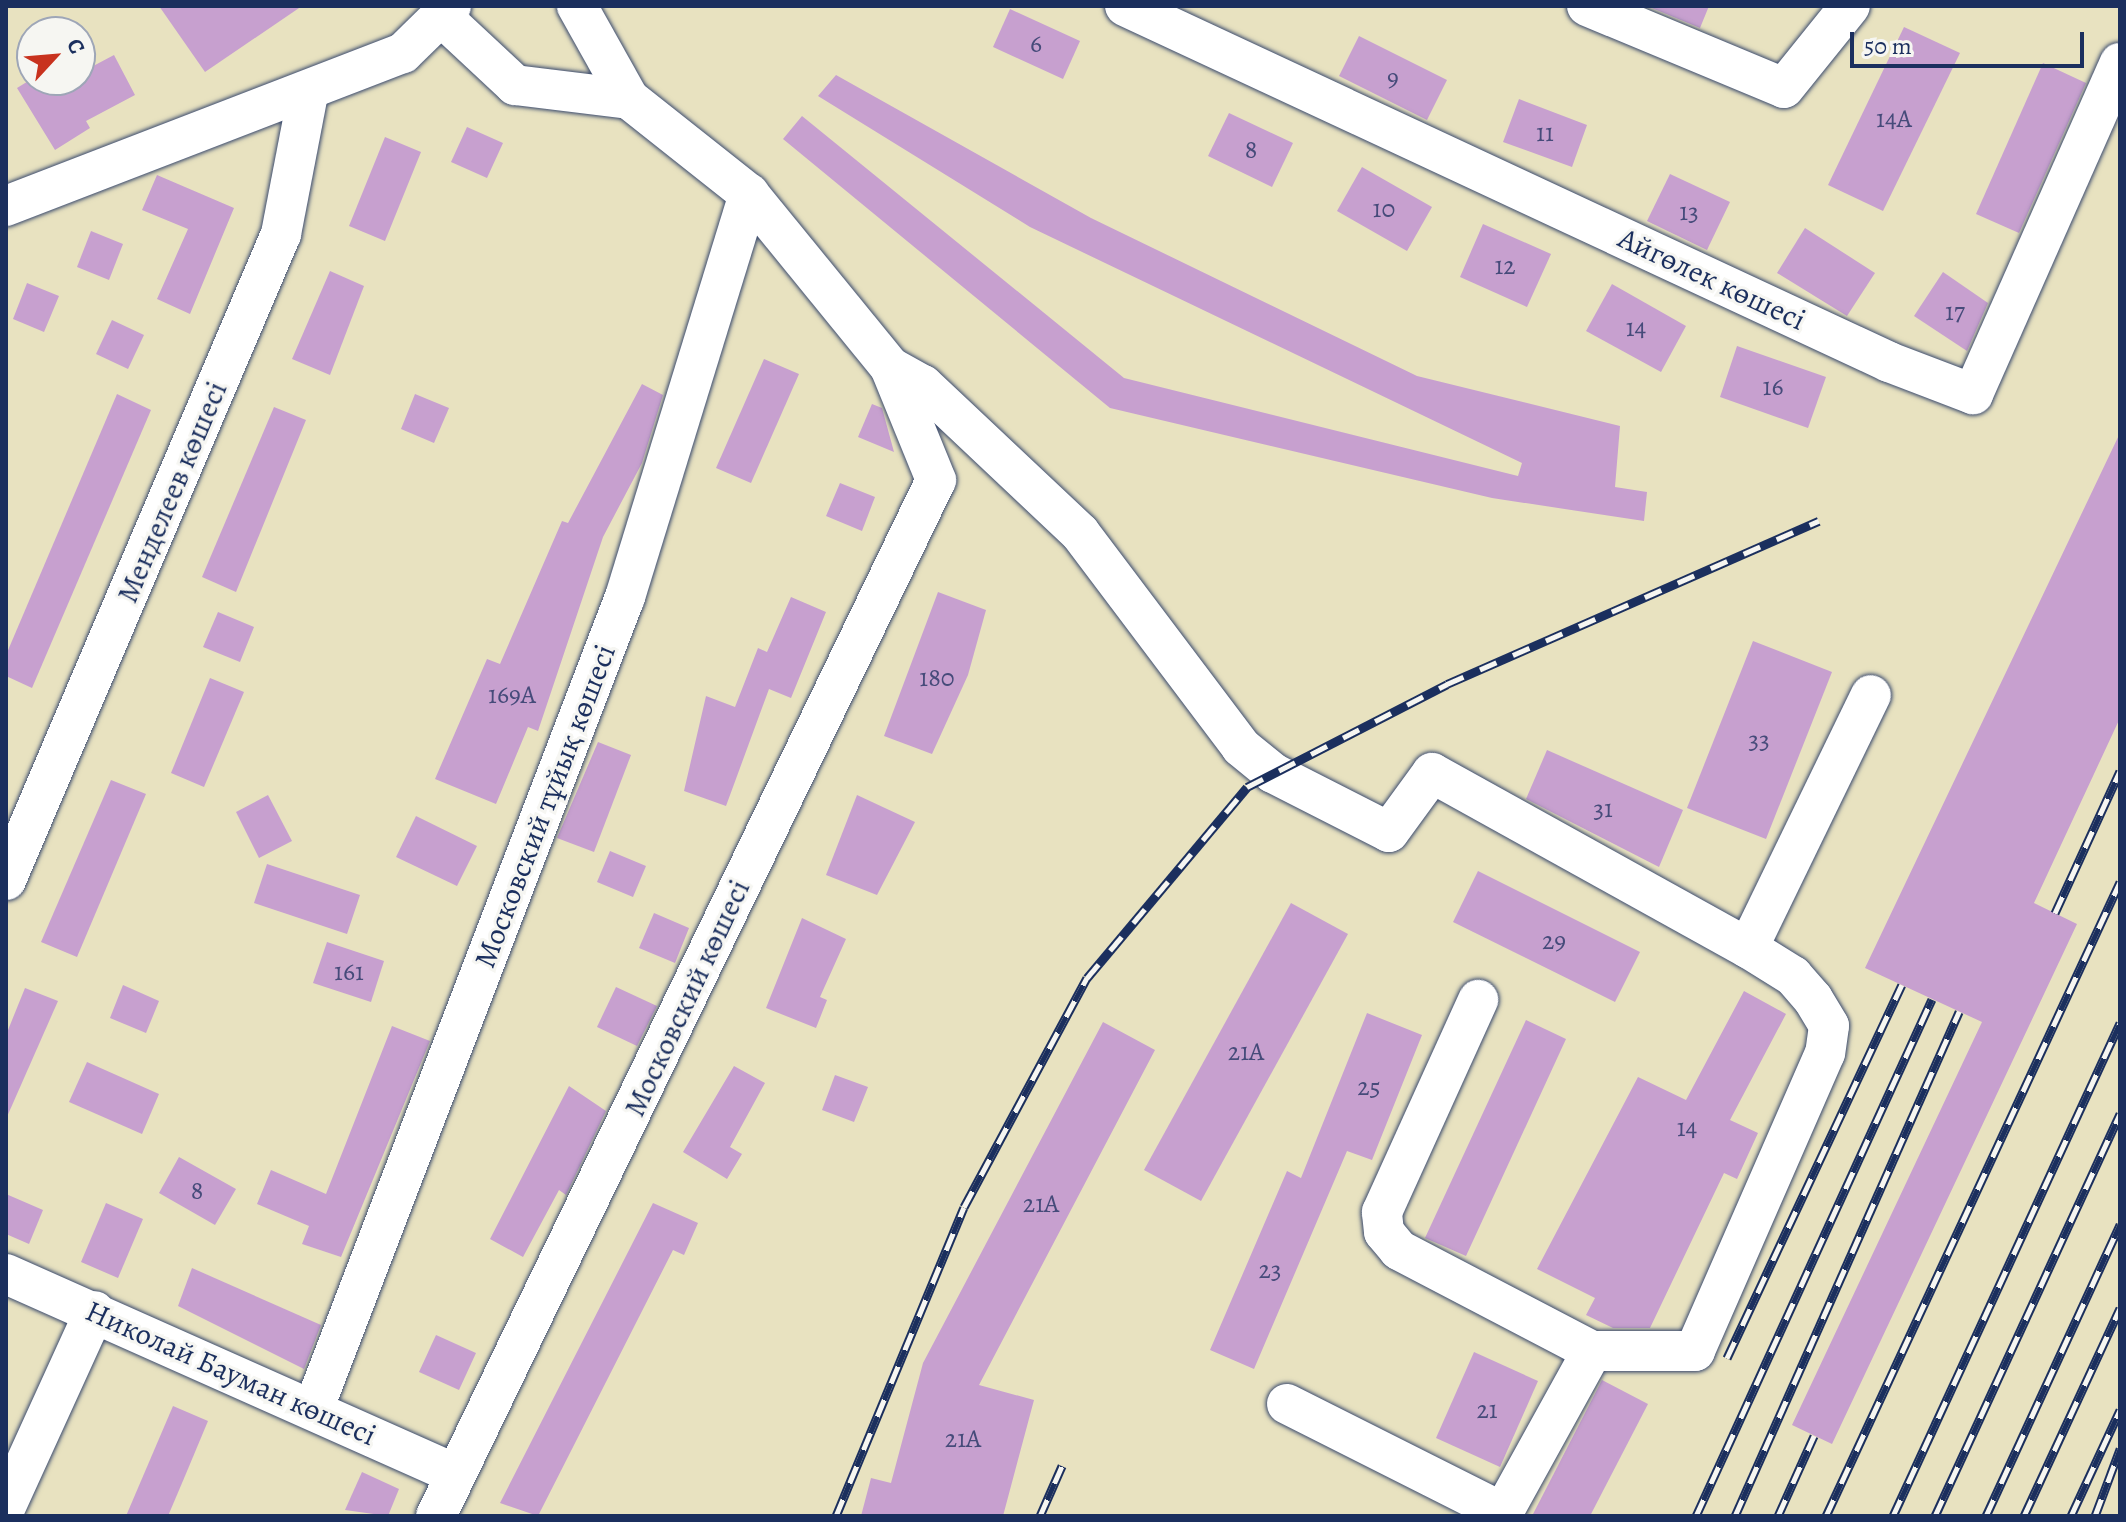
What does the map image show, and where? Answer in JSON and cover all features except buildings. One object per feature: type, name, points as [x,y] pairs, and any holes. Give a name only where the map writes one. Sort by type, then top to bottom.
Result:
[{"type":"street","points":[[577,6],[629,99],[749,194],[890,367],[923,385],[1080,533],[1241,747],[1273,773],[1389,832],[1432,773],[1748,948],[1793,976],[1813,999],[1829,1026],[1825,1053],[1695,1351],[1592,1351],[1399,1250],[1384,1232],[1382,1212],[1478,1000]]},
{"type":"street","name":"Айгөлек көшесі","points":[[1125,6],[1889,362],[1973,394],[2120,63]]},
{"type":"street","points":[[1587,6],[1784,88],[1850,6]]},
{"type":"street","points":[[6,206],[308,94],[403,53],[446,12],[515,85],[629,99]]},
{"type":"street","name":"Менделеев көшесі","points":[[6,880],[281,234],[308,94]]},
{"type":"street","name":"Московский тұйық көшесі","points":[[313,1410],[625,597],[749,194]]},
{"type":"street","name":"Московский көшесі","points":[[436,1516],[936,480],[890,367]]},
{"type":"street","points":[[1748,948],[1871,695]]},
{"type":"street","name":"Николай Бауман көшесі","points":[[6,1274],[456,1474]]},
{"type":"street","points":[[6,1506],[95,1311]]},
{"type":"street","points":[[1287,1404],[1502,1514],[1592,1351]]},
{"type":"railway","points":[[836,1516],[964,1207],[1087,978],[1247,787],[1447,684],[1819,521]]},
{"type":"railway","points":[[2055,913],[2120,771]]},
{"type":"railway","points":[[1826,1516],[2120,882]]},
{"type":"railway","points":[[1727,1358],[1902,985]]},
{"type":"railway","points":[[1696,1516],[1932,999]]},
{"type":"railway","points":[[1735,1516],[1959,1012]]},
{"type":"railway","points":[[1893,1516],[2120,1023]]},
{"type":"railway","points":[[1935,1516],[2120,1114]]},
{"type":"railway","points":[[1986,1516],[2120,1224]]},
{"type":"railway","points":[[2024,1516],[2120,1308]]},
{"type":"railway","points":[[2071,1516],[2120,1410]]},
{"type":"railway","points":[[1778,1516],[1814,1436]]},
{"type":"railway","points":[[2095,1516],[2120,1449]]},
{"type":"railway","points":[[1040,1516],[1062,1466]]}]
